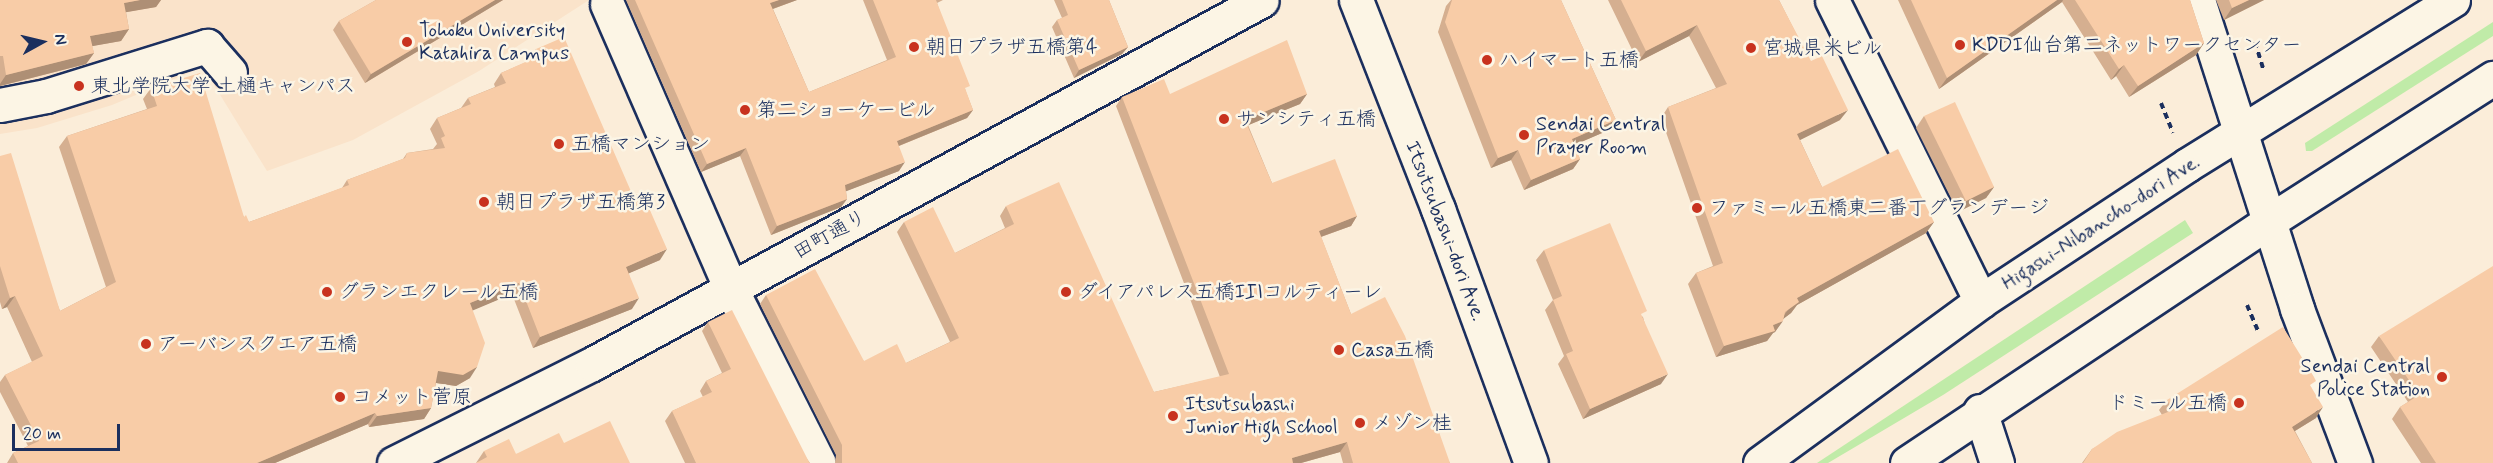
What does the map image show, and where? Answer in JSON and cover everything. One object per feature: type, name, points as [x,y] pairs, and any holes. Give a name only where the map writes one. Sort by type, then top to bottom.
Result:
[{"type":"main road","name":"田町通り","points":[[394,463],[731,289],[1262,0]]},
{"type":"main road","name":"Itsutsubashi-dori Ave.","points":[[1356,0],[1438,208],[1531,463]]},
{"type":"main road","points":[[1832,0],[1981,301]]},
{"type":"main road","points":[[2198,0],[2271,220],[2297,309],[2355,463]]},
{"type":"main road","name":"Higashi-Nibancho-dori Ave.","points":[[1760,463],[1981,301],[2242,132],[2453,0]]},
{"type":"main road","points":[[607,4],[731,289],[819,463]]},
{"type":"main road","points":[[0,105],[46,96],[206,38],[230,72]]},
{"type":"main road","points":[[1907,463],[1980,411],[2493,78]]},
{"type":"main road","points":[[1980,411],[1997,463]]},
{"type":"path","points":[[2255,42],[2263,69]]},
{"type":"path","points":[[2161,103],[2174,134]]},
{"type":"path","points":[[2247,305],[2259,333]]},
{"type":"shaded area","name":"東北学院大学 土樋キャンパス","points":[[0,0],[589,0],[479,71],[353,140],[267,171],[203,67],[112,105],[37,128],[0,134]]},
{"type":"green space","points":[[2493,22],[2493,36],[2312,151],[2306,151],[2305,143]]},
{"type":"green space","points":[[2185,220],[2193,233],[1943,395],[1828,463],[1817,463]]},
{"type":"building","points":[[0,0],[140,0],[124,3],[129,29],[90,36],[94,53],[6,75],[3,56],[0,56]]},
{"type":"building","points":[[376,0],[495,0],[371,74],[339,21]]},
{"type":"building","points":[[635,0],[779,0],[770,3],[809,92],[896,57],[873,0],[936,0],[970,86],[965,88],[973,110],[897,141],[905,162],[845,185],[847,199],[777,226],[746,148],[707,164]]},
{"type":"building","points":[[1062,0],[1109,0],[1128,47],[1079,70],[1057,20],[1068,15]]},
{"type":"building","points":[[1452,0],[1561,0],[1616,120],[1572,139],[1580,159],[1531,180],[1518,150],[1498,158],[1445,22]]},
{"type":"building","points":[[1621,0],[1779,0],[1811,61],[1822,56],[1848,110],[1797,134],[1822,187],[1898,149],[1934,222],[1797,298],[1799,302],[1785,312],[1783,321],[1773,325],[1775,331],[1724,346],[1696,273],[1723,263],[1668,107],[1727,84],[1697,25],[1646,51]]},
{"type":"building","name":"KDDI仙台第二ネットワークセンター","points":[[1911,0],[2057,0],[1947,78]]},
{"type":"building","points":[[2075,0],[2190,0],[2204,43],[2138,86],[2124,65],[2119,69]]},
{"type":"building","points":[[2229,0],[2249,0],[2232,8]]},
{"type":"building","points":[[564,37],[633,196],[642,192],[667,249],[626,267],[639,298],[540,337],[519,283],[470,303],[485,343],[477,367],[463,375],[438,371],[431,408],[377,416],[375,413],[257,463],[18,463],[13,453],[39,441],[5,375],[43,356],[15,296],[10,298],[0,266],[0,156],[11,153],[60,311],[116,282],[67,136],[157,106],[151,88],[200,73],[244,217],[246,215],[249,222],[349,185],[347,180],[405,158],[407,153],[445,148],[441,138],[445,136],[437,118],[471,104],[468,98],[506,83],[501,73],[539,56],[536,49]]},
{"type":"building","points":[[1287,40],[1307,94],[1245,120],[1272,183],[1335,159],[1357,216],[1319,231],[1351,314],[1385,297],[1405,336],[1450,463],[1353,463],[1347,442],[1292,458],[1293,463],[842,463],[842,445],[766,295],[815,269],[864,361],[897,344],[906,363],[959,338],[904,222],[933,207],[955,253],[1014,224],[1006,206],[1059,182],[1154,392],[1229,374],[1122,97],[1164,79],[1170,94]]},
{"type":"building","points":[[1955,102],[1994,187],[1966,201],[1924,116]]},
{"type":"building","points":[[1610,223],[1647,311],[1641,314],[1668,374],[1590,409],[1566,354],[1573,351],[1553,300],[1562,296],[1544,250]]},
{"type":"building","name":"Sendai Central Police Station","points":[[2493,266],[2493,463],[2436,463],[2400,407],[2419,395],[2379,336]]},
{"type":"building","points":[[732,310],[810,463],[696,463],[672,411],[712,392],[706,381],[731,369],[708,322]]},
{"type":"building","name":"ドミール五橋","points":[[2283,327],[2316,381],[2310,385],[2323,407],[2292,427],[2312,463],[2083,463],[2092,449],[2117,432],[2173,410],[2167,400]]},
{"type":"building","points":[[610,421],[630,463],[476,463],[487,457],[484,451],[509,439],[516,454],[559,433],[564,443]]},
{"type":"place","name":"Tohoku University Katahira Campus","points":[[407,42]]},
{"type":"place","name":"KDDI仙台第二ネットワークセンター","points":[[1960,45]]},
{"type":"place","name":"朝日プラザ五橋第4","points":[[914,47]]},
{"type":"place","name":"宮城県米ビル","points":[[1751,48]]},
{"type":"place","name":"ハイマート五橋","points":[[1487,60]]},
{"type":"place","name":"東北学院大学 土樋キャンパス","points":[[79,86]]},
{"type":"place","name":"第二ショーケービル","points":[[745,110]]},
{"type":"place","name":"サンシティ五橋","points":[[1224,119]]},
{"type":"place","name":"Sendai Central Prayer Room","points":[[1524,135]]},
{"type":"place","name":"五橋マンション","points":[[559,144]]},
{"type":"place","name":"朝日プラザ五橋第3","points":[[484,202]]},
{"type":"place","name":"ファミール五橋東二番丁グランデージ","points":[[1697,208]]},
{"type":"place","name":"グランエクレール五橋","points":[[327,292]]},
{"type":"place","name":"ダイアパレス五橋IIIコルティーレ","points":[[1066,292]]},
{"type":"place","name":"アーバンスクエア五橋","points":[[146,344]]},
{"type":"place","name":"Casa五橋","points":[[1339,350]]},
{"type":"place","name":"Sendai Central Police Station","points":[[2442,377]]},
{"type":"place","name":"コメット菅原","points":[[340,397]]},
{"type":"place","name":"ドミール五橋","points":[[2239,403]]},
{"type":"place","name":"Itsutsubashi Junior High School","points":[[1173,416]]},
{"type":"place","name":"メゾン桂","points":[[1360,423]]}]
